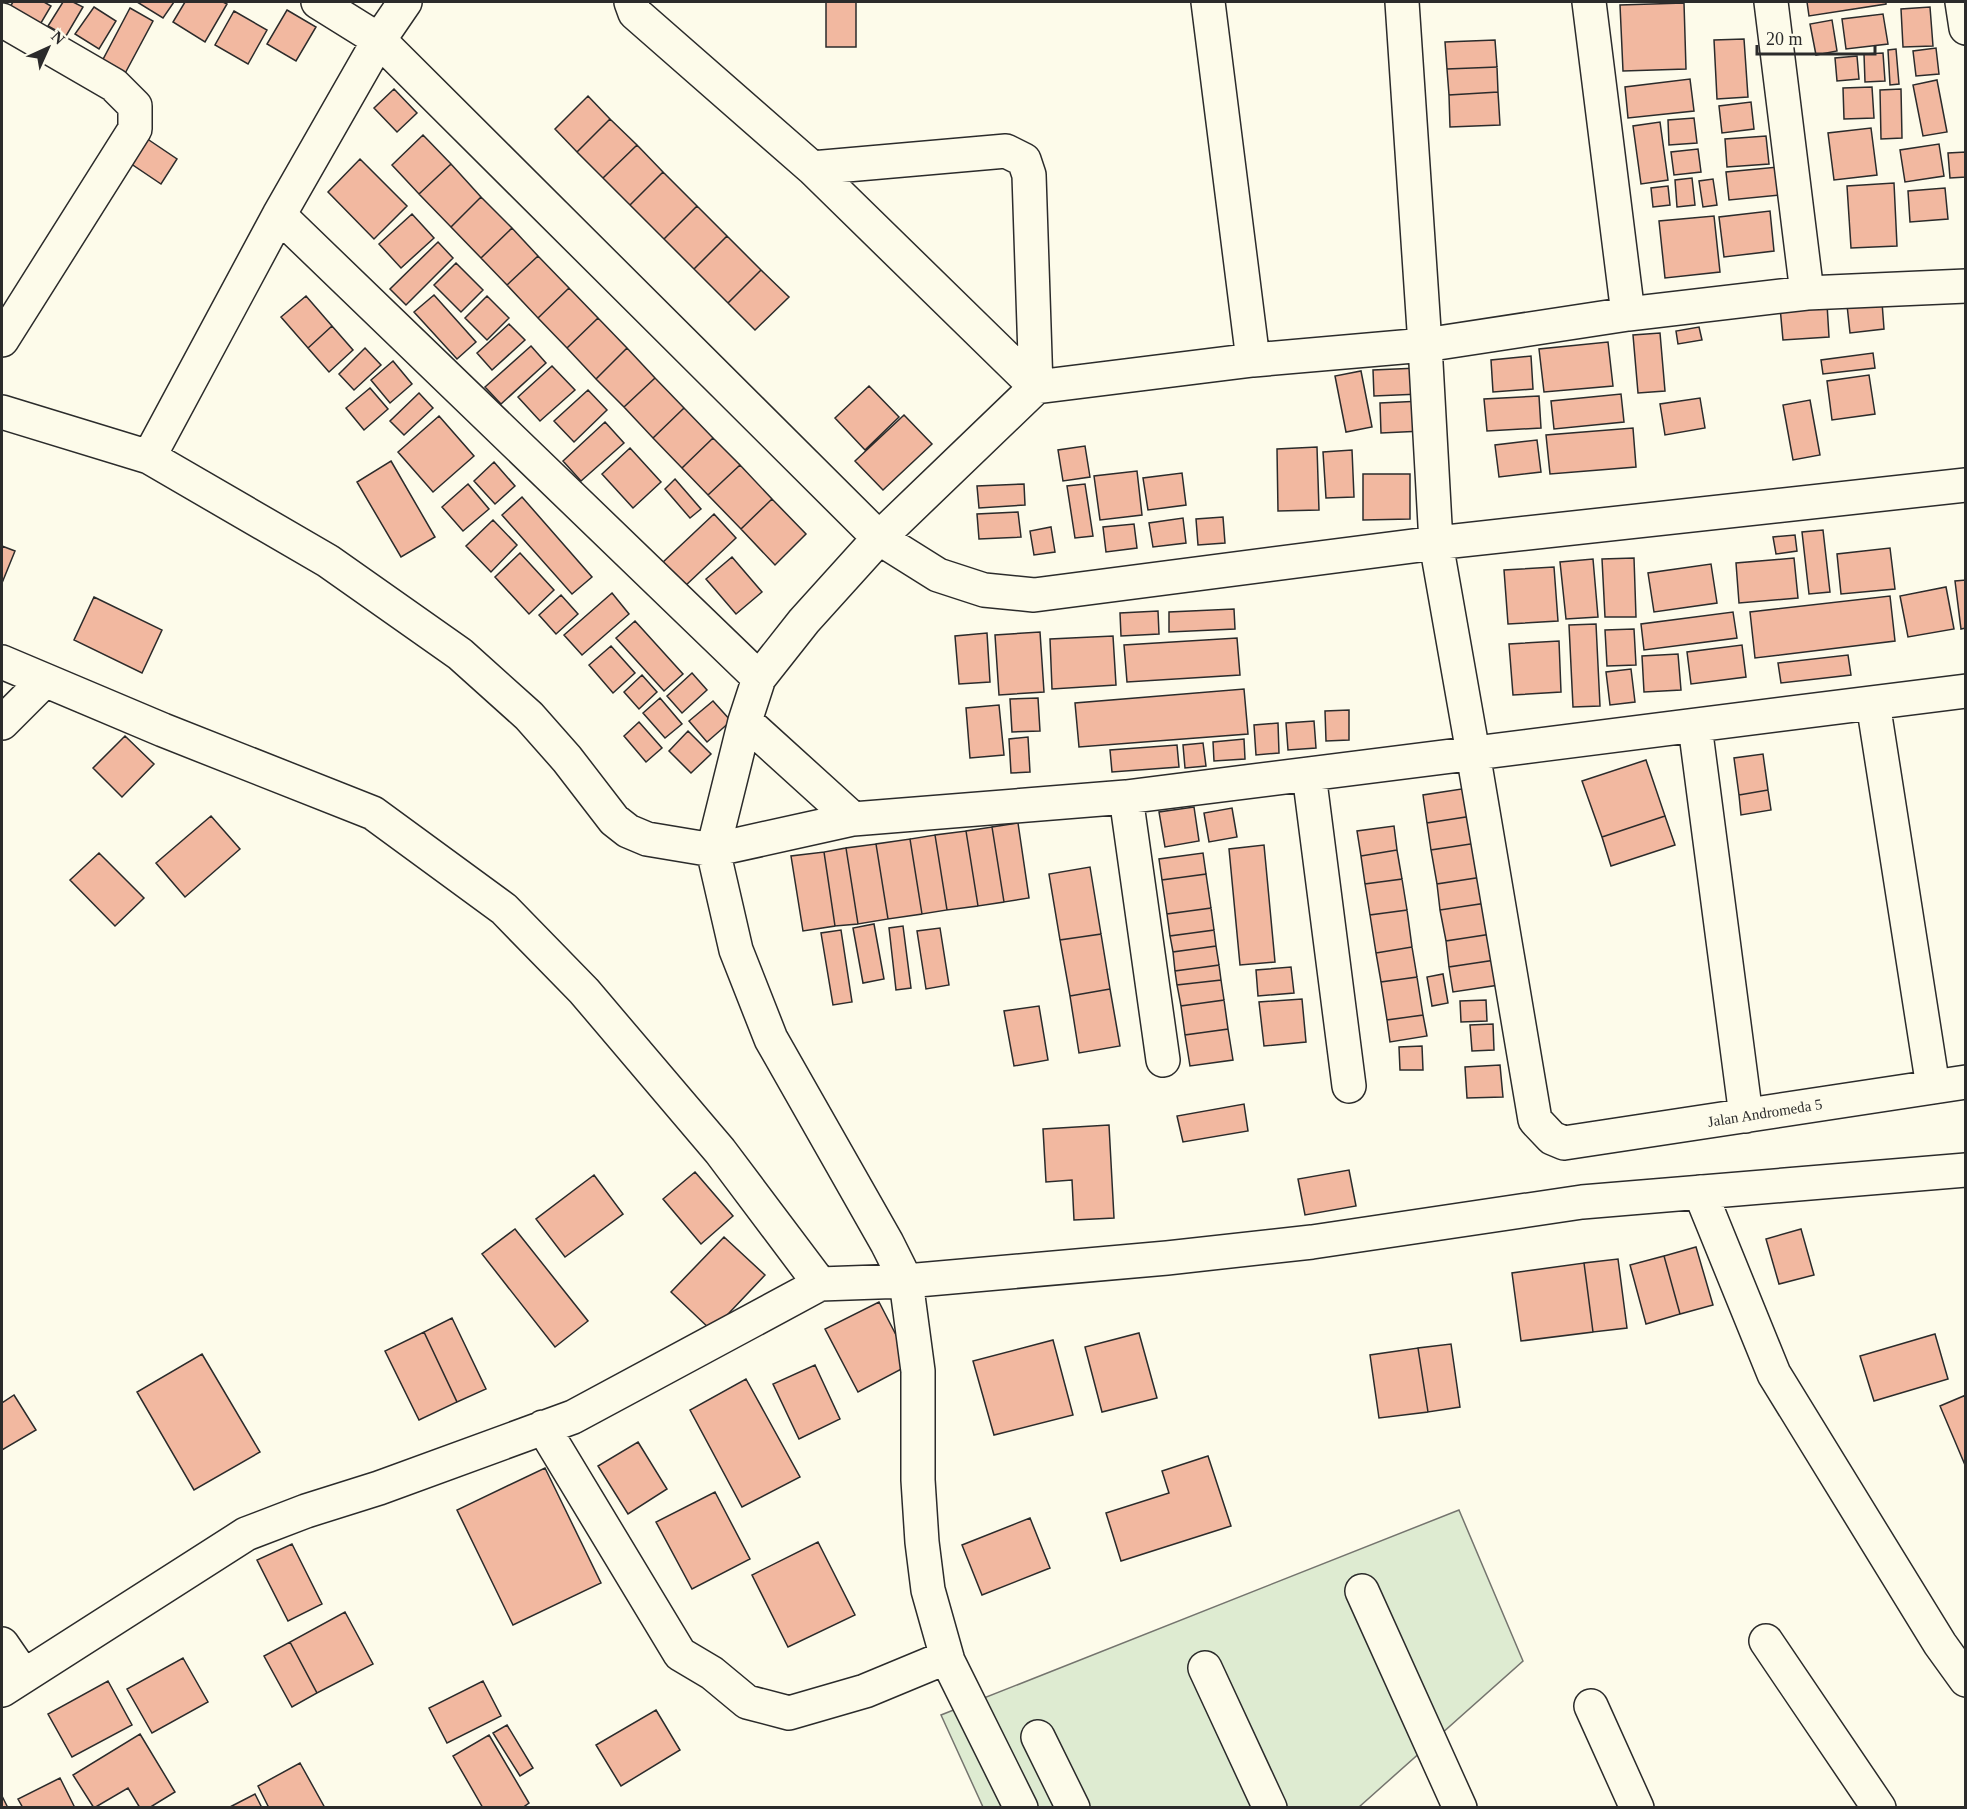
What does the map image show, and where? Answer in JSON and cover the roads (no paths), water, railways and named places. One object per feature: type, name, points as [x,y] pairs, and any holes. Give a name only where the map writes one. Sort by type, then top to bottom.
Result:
[{"type":"street","points":[[318,2],[379,40],[879,538],[938,575],[984,590],[1034,595],[1436,543],[1965,485]]},
{"type":"street","points":[[149,457],[279,215],[379,40],[405,2]]},
{"type":"street","points":[[631,2],[635,13],[812,168],[1036,387]]},
{"type":"street","points":[[1208,2],[1253,360]]},
{"type":"street","points":[[1402,2],[1436,543],[1473,753]]},
{"type":"street","points":[[1589,2],[1629,314]]},
{"type":"street","points":[[1771,2],[1808,293]]},
{"type":"street","points":[[1962,2],[1965,28]]},
{"type":"street","points":[[2,20],[114,85],[135,106],[135,129],[2,340]]},
{"type":"street","points":[[812,168],[1006,151],[1024,160],[1029,176],[1036,387]]},
{"type":"street","points":[[279,215],[759,678]]},
{"type":"street","points":[[1022,1808],[947,1657],[928,1590],[922,1542],[918,1470],[918,1371],[906,1281],[887,1243],[771,1039],[736,950],[713,850],[745,721],[759,678],[804,621],[879,538],[1036,387],[1253,360],[1425,345],[1629,314],[1808,293],[1965,286]]},
{"type":"street","points":[[2,412],[149,457],[328,561],[460,654],[529,716],[567,759],[614,820],[628,831],[647,839],[713,850],[854,819],[1126,797],[1965,691]]},
{"type":"street","points":[[2,662],[163,730],[373,813],[504,909],[584,991],[720,1151],[820,1284]]},
{"type":"street","points":[[2,723],[44,681]]},
{"type":"street","points":[[1873,703],[1933,1087]]},
{"type":"street","points":[[745,721],[854,819]]},
{"type":"street","points":[[1695,726],[1746,1116]]},
{"type":"street","name":"Jalan Andromeda 5","points":[[1473,753],[1534,1120],[1552,1138],[1564,1143],[1965,1082]]},
{"type":"street","points":[[1309,774],[1349,1086]]},
{"type":"street","points":[[1126,797],[1163,1060]]},
{"type":"street","points":[[2,1644],[13,1683],[246,1534],[573,1417],[820,1284],[906,1281],[1167,1258],[1312,1242],[1582,1202],[1965,1170]]},
{"type":"street","points":[[1700,1192],[1774,1374],[1927,1624],[1965,1680]]},
{"type":"street","points":[[543,1427],[680,1654],[712,1672],[747,1702],[789,1713],[865,1691],[947,1657]]},
{"type":"street","points":[[1362,1591],[1460,1808]]},
{"type":"street","points":[[1766,1641],[1879,1808]]},
{"type":"street","points":[[1205,1668],[1270,1808]]},
{"type":"street","points":[[1591,1706],[1637,1808]]},
{"type":"street","points":[[1038,1737],[1073,1808]]}]
